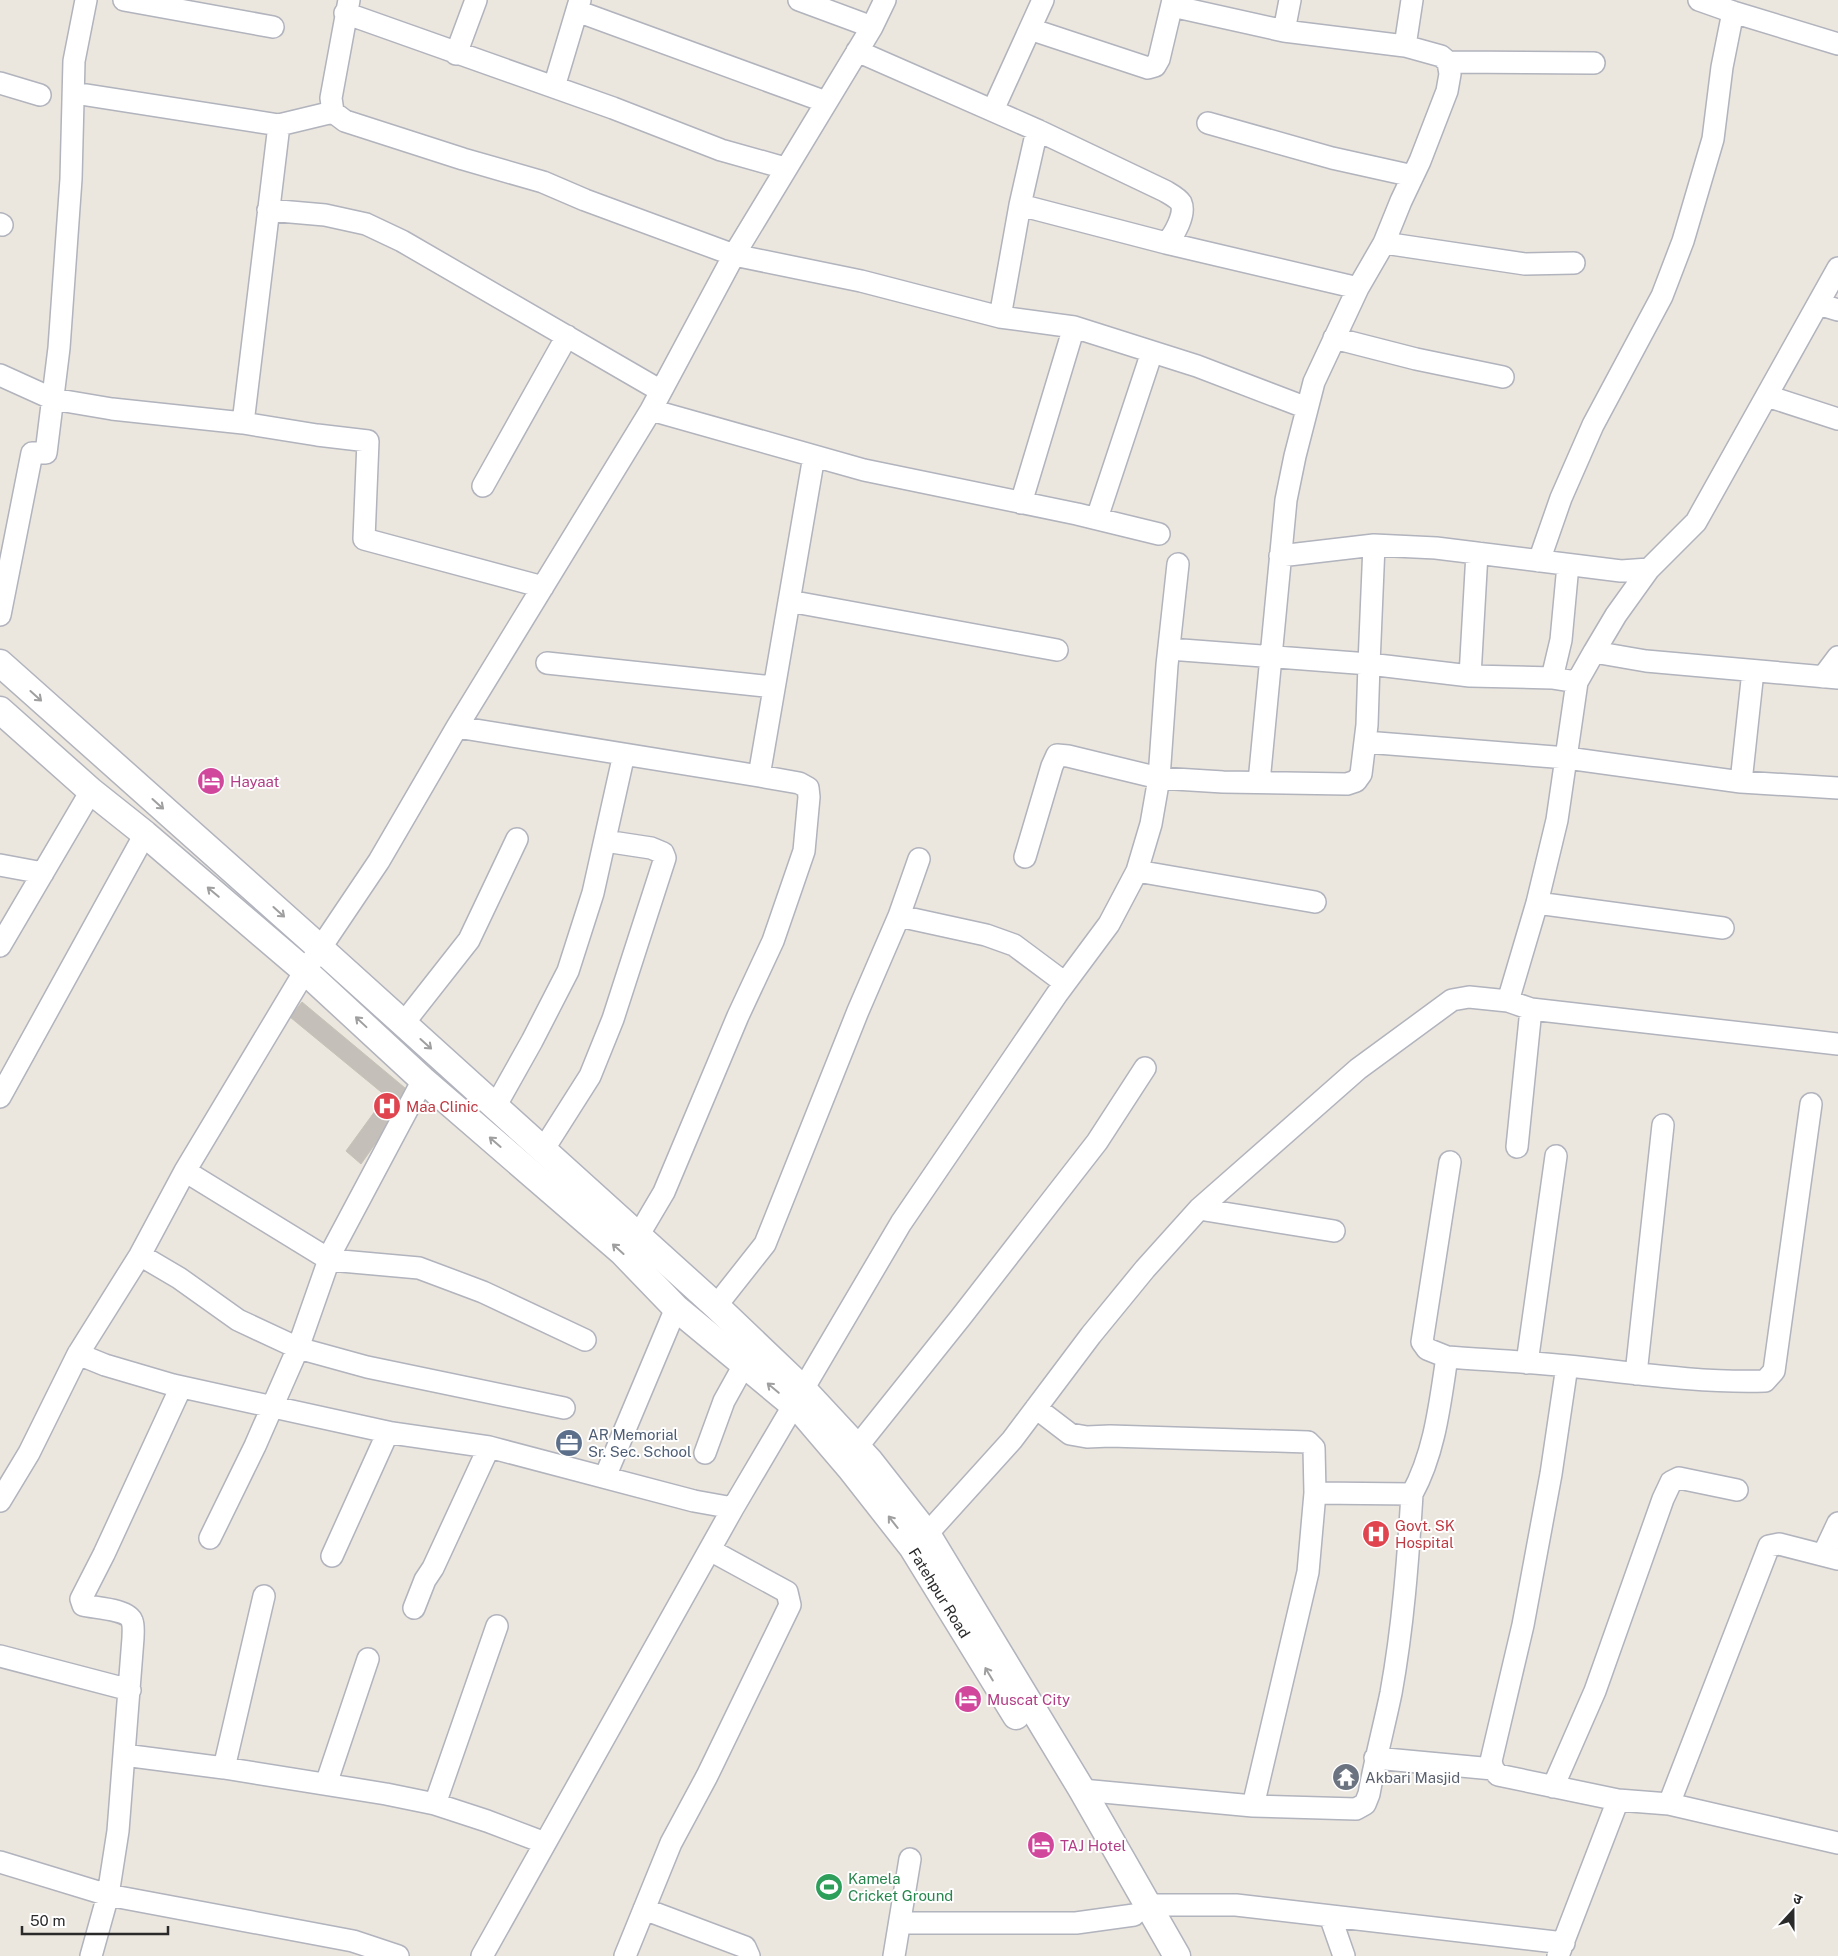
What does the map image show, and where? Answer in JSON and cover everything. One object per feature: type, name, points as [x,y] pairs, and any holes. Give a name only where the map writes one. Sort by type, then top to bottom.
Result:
[{"type":"street","points":[[0,615],[32,453],[46,453],[59,348],[71,178],[74,61],[86,0]]},
{"type":"street","points":[[124,0],[273,27]]},
{"type":"street","points":[[456,54],[476,0]]},
{"type":"street","points":[[799,0],[872,27]]},
{"type":"street","points":[[0,1501],[29,1453],[78,1354],[140,1255],[185,1171],[305,970],[379,861],[457,728],[651,410],[734,255],[872,27],[885,0]]},
{"type":"street","points":[[993,110],[1043,0]]},
{"type":"street","points":[[1284,31],[1290,0]]},
{"type":"street","points":[[1405,46],[1412,0]]},
{"type":"street","points":[[1699,0],[1838,44]]},
{"type":"street","points":[[1030,29],[1148,68],[1155,66],[1159,59],[1172,3],[1284,31],[1405,46],[1442,56],[1448,62],[1450,74],[1447,91],[1413,176],[1384,242],[1358,288],[1334,338],[1314,382],[1307,408],[1286,500],[1259,782]]},
{"type":"street","points":[[554,87],[578,6],[826,102]]},
{"type":"street","points":[[785,168],[722,150],[554,87],[456,54],[347,7],[331,98],[333,112],[345,121],[463,159],[544,182],[585,200],[734,255],[861,280],[1000,317],[1074,327],[1197,366],[1307,408]]},
{"type":"street","points":[[1539,561],[1561,498],[1589,434],[1662,296],[1683,241],[1713,139],[1722,67],[1733,12]]},
{"type":"street","points":[[857,51],[993,110],[1165,191],[1178,200],[1182,210],[1174,237],[1166,243]]},
{"type":"street","points":[[1448,62],[1594,63]]},
{"type":"street","points":[[0,83],[40,95]]},
{"type":"street","points":[[74,93],[279,125],[333,112]]},
{"type":"street","points":[[1208,124],[1332,158],[1413,176]]},
{"type":"street","points":[[243,422],[279,125]]},
{"type":"street","points":[[1000,317],[1020,206],[1037,130]]},
{"type":"street","points":[[1020,206],[1166,243],[1358,288]]},
{"type":"street","points":[[268,210],[325,216],[366,224],[402,241],[661,391]]},
{"type":"street","points":[[1384,242],[1525,264],[1574,263]]},
{"type":"street","points":[[1508,1001],[1537,903],[1557,820],[1577,682],[1616,615],[1649,569],[1696,522],[1838,268]]},
{"type":"street","points":[[1818,304],[1838,310]]},
{"type":"street","points":[[1021,503],[1074,327]]},
{"type":"street","points":[[483,486],[567,336]]},
{"type":"street","points":[[1334,338],[1416,359],[1503,377]]},
{"type":"street","points":[[1096,518],[1152,352]]},
{"type":"street","points":[[0,375],[53,399],[112,409],[243,422],[317,435],[368,441],[364,539],[543,587]]},
{"type":"street","points":[[1767,396],[1838,419]]},
{"type":"street","points":[[651,410],[864,470],[1096,518],[1159,534]]},
{"type":"street","points":[[758,776],[814,456]]},
{"type":"street","points":[[1280,556],[1374,545],[1436,548],[1621,571],[1649,569]]},
{"type":"street","points":[[1025,857],[1052,766],[1057,756],[1068,756],[1159,778],[1347,784],[1356,781],[1360,774],[1364,742],[1374,545]]},
{"type":"street","points":[[1470,676],[1477,553]]},
{"type":"street","points":[[482,1956],[733,1508],[900,1223],[1065,983],[1109,924],[1137,870],[1151,824],[1159,778],[1178,564]]},
{"type":"street","points":[[1552,678],[1561,640],[1568,565]]},
{"type":"street","points":[[789,601],[1057,650]]},
{"type":"street","points":[[1169,649],[1369,664],[1470,676],[1552,678],[1577,682]]},
{"type":"street","points":[[1594,652],[1646,661],[1831,678],[1838,657]]},
{"type":"street","points":[[0,663],[320,948],[716,1306],[799,1398],[857,1447],[927,1534],[1082,1790],[1141,1910],[1177,1956]]},
{"type":"street","points":[[547,663],[774,688]]},
{"type":"street","points":[[1740,782],[1753,671]]},
{"type":"street","name":"Fatehpur Road","points":[[0,710],[91,792],[144,834],[305,970],[423,1080],[622,1252],[676,1308],[744,1364],[799,1398],[803,1413],[912,1546],[1064,1792],[1141,1910],[1157,1956]]},
{"type":"street","points":[[457,728],[799,783],[808,788],[809,797],[804,852],[773,941],[738,1016],[664,1192],[638,1236]]},
{"type":"street","points":[[1364,742],[1567,758],[1740,782],[1838,788]]},
{"type":"street","points":[[495,1107],[568,971],[593,893],[624,754]]},
{"type":"street","points":[[0,946],[6,925],[43,873],[91,792]]},
{"type":"street","points":[[0,1097],[144,834]]},
{"type":"street","points":[[404,1024],[469,940],[517,839]]},
{"type":"street","points":[[544,1150],[590,1076],[614,1019],[665,858],[663,853],[650,848],[605,841]]},
{"type":"street","points":[[716,1306],[765,1244],[858,1011],[899,916],[919,860]]},
{"type":"street","points":[[0,865],[43,873]]},
{"type":"street","points":[[1137,870],[1315,902]]},
{"type":"street","points":[[1537,903],[1723,928]]},
{"type":"street","points":[[899,916],[986,935],[1014,945],[1065,983]]},
{"type":"street","points":[[927,1534],[1012,1440],[1144,1269],[1199,1209],[1358,1069],[1452,1000],[1469,997],[1508,1001],[1531,1009],[1838,1044]]},
{"type":"street","points":[[1518,1147],[1531,1009]]},
{"type":"street","points":[[857,1447],[1097,1142],[1145,1068]]},
{"type":"street","points":[[210,1538],[273,1406],[298,1348],[332,1251],[423,1080]]},
{"type":"street","points":[[1450,1162],[1422,1342],[1427,1349],[1447,1357],[1567,1366],[1636,1374],[1744,1382],[1766,1381],[1774,1371],[1811,1104]]},
{"type":"street","points":[[1636,1374],[1663,1125]]},
{"type":"street","points":[[1527,1363],[1556,1156]]},
{"type":"street","points":[[185,1171],[330,1260],[419,1268],[483,1292],[585,1340]]},
{"type":"street","points":[[1199,1209],[1334,1231]]},
{"type":"street","points":[[140,1255],[180,1278],[238,1320],[298,1348],[367,1367],[564,1408]]},
{"type":"street","points":[[605,1477],[676,1308]]},
{"type":"street","points":[[78,1354],[105,1365],[181,1387],[388,1432],[490,1447],[694,1501],[733,1508]]},
{"type":"street","points":[[1082,1790],[1253,1806],[1356,1809],[1365,1804],[1369,1794],[1398,1646],[1408,1567],[1412,1494],[1421,1479],[1428,1456],[1438,1414],[1447,1357]]},
{"type":"street","points":[[705,1453],[724,1401],[744,1364]]},
{"type":"street","points":[[1567,1366],[1551,1474],[1524,1625],[1491,1761],[1492,1769],[1498,1775],[1553,1787],[1618,1800],[1669,1804],[1838,1843]]},
{"type":"street","points":[[91,1956],[108,1895],[118,1831],[130,1690],[133,1622],[128,1615],[83,1605],[81,1599],[181,1387]]},
{"type":"street","points":[[1036,1408],[1070,1434],[1088,1437],[1308,1442],[1314,1448],[1315,1493],[1308,1572],[1253,1806]]},
{"type":"street","points":[[332,1556],[388,1432]]},
{"type":"street","points":[[414,1608],[425,1580],[433,1568],[490,1447]]},
{"type":"street","points":[[1553,1787],[1595,1692],[1663,1499],[1671,1482],[1679,1478],[1737,1490]]},
{"type":"street","points":[[1315,1493],[1412,1494]]},
{"type":"street","points":[[1669,1804],[1769,1546],[1779,1544],[1830,1557],[1838,1523]]},
{"type":"street","points":[[625,1956],[671,1843],[707,1776],[790,1605],[789,1596],[786,1592],[710,1550]]},
{"type":"street","points":[[224,1768],[264,1596]]},
{"type":"street","points":[[435,1804],[497,1626]]},
{"type":"street","points":[[0,1656],[130,1690]]},
{"type":"street","points":[[326,1784],[368,1659]]},
{"type":"street","points":[[124,1756],[224,1768],[435,1804],[545,1843]]},
{"type":"street","points":[[1375,1758],[1492,1769]]},
{"type":"street","points":[[900,1923],[1076,1923],[1141,1910],[1236,1906],[1330,1916],[1561,1949],[1618,1800]]},
{"type":"street","points":[[894,1956],[910,1859]]},
{"type":"street","points":[[0,1862],[108,1895],[353,1940],[398,1956]]},
{"type":"street","points":[[644,1909],[746,1947],[749,1956]]},
{"type":"street","points":[[1330,1916],[1344,1956]]},
{"type":"building","points":[[302,1002],[411,1093],[361,1164],[346,1151],[386,1096],[290,1017]]},
{"type":"place","name":"Hayaat","points":[[211,781]]},
{"type":"place","name":"Maa Clinic","points":[[387,1106]]},
{"type":"place","name":"AR Memorial Sr. Sec. School","points":[[569,1443]]},
{"type":"place","name":"Govt. SK Hospital","points":[[1376,1534]]},
{"type":"place","name":"Muscat City","points":[[968,1699]]},
{"type":"place","name":"Akbari Masjid","points":[[1346,1777]]},
{"type":"place","name":"TAJ Hotel","points":[[1041,1845]]},
{"type":"place","name":"Kamela Cricket Ground","points":[[829,1887]]}]
